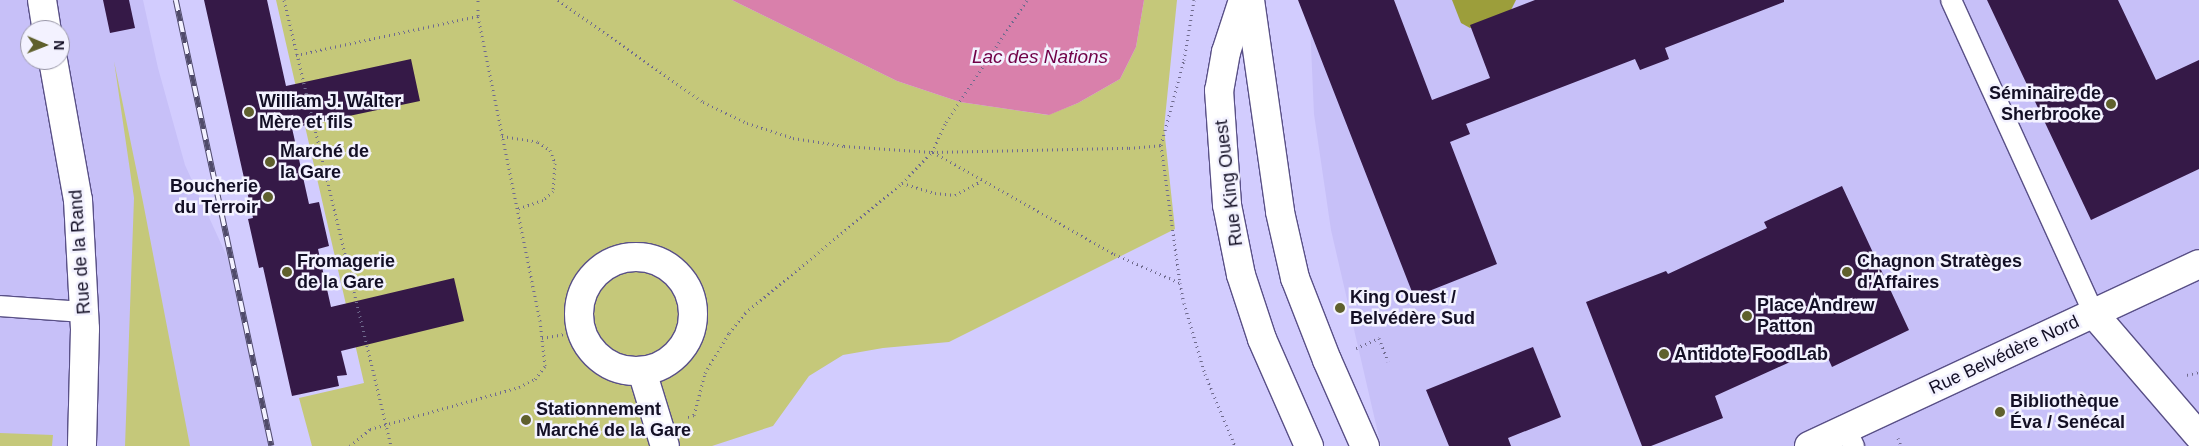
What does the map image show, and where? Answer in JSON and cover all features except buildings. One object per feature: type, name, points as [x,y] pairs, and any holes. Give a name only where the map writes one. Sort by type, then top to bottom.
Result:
[{"type":"main road","points":[[42,0],[45,20]]},
{"type":"main road","name":"Rue King Ouest","points":[[1243,0],[1226,52],[1220,90],[1227,205],[1241,275],[1262,339],[1309,446]]},
{"type":"main road","points":[[1250,0],[1280,212],[1295,278],[1327,360],[1365,446]]},
{"type":"main road","name":"Rue de la Rand","points":[[54,70],[78,200],[84,312],[82,446]]},
{"type":"main road","points":[[641,257],[659,262],[674,271],[686,286],[692,304],[692,322],[687,340],[676,355],[660,365],[642,371],[623,370],[605,362],[590,348],[581,331],[579,311],[582,293],[598,271],[622,258],[641,257]]},
{"type":"main road","name":"Rue Belvédère Nord","points":[[1809,446],[1850,437],[2094,314],[2199,264]]},
{"type":"main road","points":[[2094,314],[2199,436]]},
{"type":"main road","points":[[642,371],[663,437]]},
{"type":"lane","points":[[1951,0],[2094,314]]},
{"type":"lane","points":[[0,306],[84,312]]},
{"type":"path","points":[[284,0],[391,446]]},
{"type":"path","points":[[350,446],[370,429],[500,392],[535,380],[545,366],[542,338],[478,16],[478,0]]},
{"type":"path","points":[[558,0],[703,102],[747,123],[793,138],[844,146],[932,152],[1129,148],[1161,145]]},
{"type":"path","points":[[663,437],[694,415],[705,373],[729,333],[745,313],[902,183],[932,152],[946,122],[1026,0]]},
{"type":"path","points":[[1194,0],[1184,60],[1161,145],[1184,303],[1203,366],[1235,446]]},
{"type":"path","points":[[296,55],[478,16]]},
{"type":"path","points":[[502,136],[538,142],[550,150],[555,163],[553,191],[543,200],[517,209]]},
{"type":"path","points":[[932,152],[1114,254],[1180,283]]},
{"type":"path","points":[[902,183],[935,193],[955,196],[981,181]]},
{"type":"path","points":[[542,338],[581,331]]},
{"type":"path","points":[[1327,360],[1379,338],[1388,361]]},
{"type":"shaded area","points":[[0,0],[143,0],[158,68],[185,165],[235,274],[272,446],[0,446]]},
{"type":"shaded area","points":[[1309,0],[2199,0],[2199,446],[1381,446],[1331,230],[1314,114]]},
{"type":"shaded area","points":[[1452,0],[1516,0],[1510,12],[1470,28],[1461,23]]},
{"type":"green space","points":[[276,0],[732,0],[897,81],[960,102],[1048,115],[1078,103],[1120,79],[1136,47],[1144,0],[1177,0],[1164,128],[1175,229],[949,342],[883,348],[843,355],[809,376],[773,426],[712,446],[312,446],[299,398],[364,383]]},
{"type":"green space","points":[[114,61],[190,446],[125,446],[134,198]]},
{"type":"green space","points":[[0,433],[53,435],[52,446],[0,446]]},
{"type":"water","name":"Lac des Nations","points":[[732,0],[1144,0],[1136,47],[1120,79],[1078,103],[1049,115],[960,102],[897,81]]},
{"type":"railway","points":[[176,0],[272,446]]},
{"type":"place","name":"Séminaire de Sherbrooke","points":[[2111,104]]},
{"type":"place","name":"William J. Walter Mère et fils","points":[[249,112]]},
{"type":"place","name":"Marché de la Gare","points":[[270,162]]},
{"type":"place","name":"Boucherie du Terroir","points":[[268,197]]},
{"type":"place","name":"Fromagerie de la Gare","points":[[287,272]]},
{"type":"place","name":"Chagnon Stratèges d'Affaires","points":[[1847,272]]},
{"type":"place","name":"King Ouest / Belvédère Sud","points":[[1340,308]]},
{"type":"place","name":"Place Andrew Patton","points":[[1747,316]]},
{"type":"place","name":"Antidote FoodLab","points":[[1664,354]]},
{"type":"place","name":"Bibliothèque Éva / Senécal","points":[[2000,412]]},
{"type":"place","name":"Stationnement Marché de la Gare","points":[[526,420]]}]
